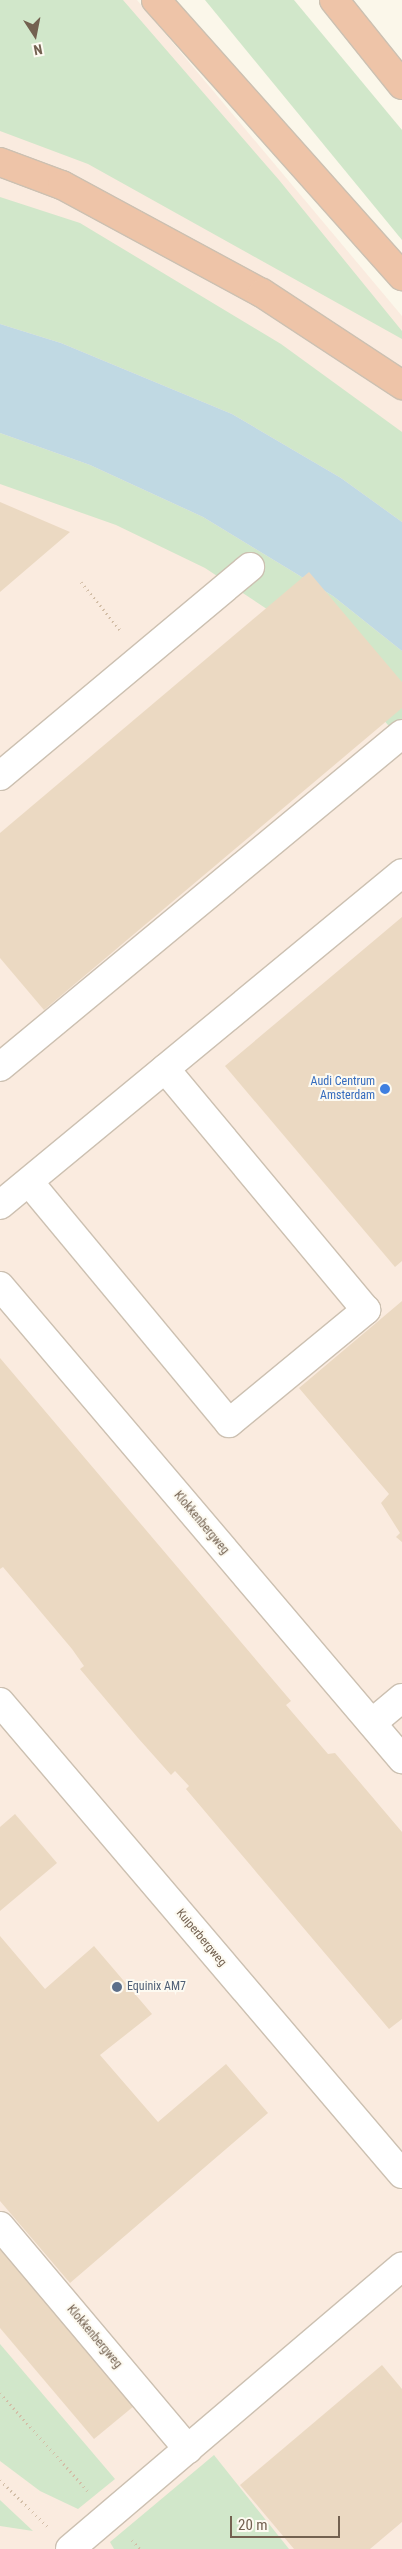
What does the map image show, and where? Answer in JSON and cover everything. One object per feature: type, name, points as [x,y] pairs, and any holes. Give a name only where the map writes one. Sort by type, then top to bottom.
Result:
[{"type":"highway","points":[[156,0],[402,276]]},
{"type":"highway","points":[[334,0],[402,85]]},
{"type":"highway","points":[[0,162],[62,186],[262,293],[402,385]]},
{"type":"street","points":[[0,776],[250,567]]},
{"type":"street","points":[[0,1068],[402,734]]},
{"type":"street","points":[[0,1205],[402,873]]},
{"type":"street","points":[[29,1182],[229,1423],[366,1310],[165,1069]]},
{"type":"street","name":"Klokkenbergweg","points":[[0,1286],[402,1759]]},
{"type":"street","points":[[372,1723],[402,1698]]},
{"type":"street","name":"Kuiperbergweg","points":[[0,1702],[402,2174]]},
{"type":"street","name":"Klokkenbergweg","points":[[0,2226],[188,2449]]},
{"type":"street","points":[[70,2549],[402,2266]]},
{"type":"path","points":[[81,582],[143,656]]},
{"type":"path","points":[[0,2392],[140,2549]]},
{"type":"path","points":[[0,2480],[70,2549]]},
{"type":"shaded area","points":[[0,0],[137,0],[402,316],[402,2549],[0,2549]]},
{"type":"green space","points":[[0,0],[123,0],[279,180],[402,331],[402,339],[88,164],[0,131]]},
{"type":"green space","points":[[205,0],[294,0],[402,130],[402,240]]},
{"type":"green space","points":[[0,197],[80,223],[281,344],[402,432],[402,522],[341,478],[232,414],[61,343],[0,324]]},
{"type":"green space","points":[[0,433],[90,465],[203,517],[333,596],[402,651],[402,742],[345,673],[291,625],[205,568],[116,525],[0,484]]},
{"type":"green space","points":[[0,2344],[115,2479],[78,2509],[40,2491],[0,2461]]},
{"type":"green space","points":[[214,2455],[289,2549],[114,2549],[110,2542]]},
{"type":"green space","points":[[0,2500],[33,2531],[0,2526]]},
{"type":"water","points":[[0,324],[61,343],[232,414],[341,478],[402,522],[402,651],[333,596],[203,517],[90,465],[0,433]]},
{"type":"building","points":[[0,502],[70,532],[0,592]]},
{"type":"building","points":[[309,572],[402,682],[402,708],[44,1010],[0,958],[0,833]]},
{"type":"building","points":[[402,917],[402,1261],[395,1267],[225,1066]]},
{"type":"building","points":[[402,1301],[402,1542],[396,1537],[400,1533],[381,1503],[389,1494],[299,1388]]},
{"type":"building","points":[[0,1358],[291,1701],[286,1705],[328,1754],[335,1753],[402,1832],[402,2019],[389,2029],[186,1789],[189,1786],[175,1771],[171,1775],[138,1738],[80,1669],[84,1666],[72,1649],[3,1567],[0,1569]]},
{"type":"building","points":[[15,1814],[57,1863],[0,1911],[0,1827]]},
{"type":"building","points":[[0,1936],[45,1989],[94,1946],[152,2014],[100,2055],[158,2122],[226,2064],[268,2113],[70,2283],[0,2201]]},
{"type":"building","points":[[0,2248],[134,2406],[94,2439],[0,2328]]},
{"type":"building","points":[[382,2365],[402,2389],[402,2522],[370,2549],[294,2549],[240,2485]]},
{"type":"place","name":"Audi Centrum Amsterdam","points":[[385,1089]]},
{"type":"place","name":"Equinix AM7","points":[[117,1987]]}]
